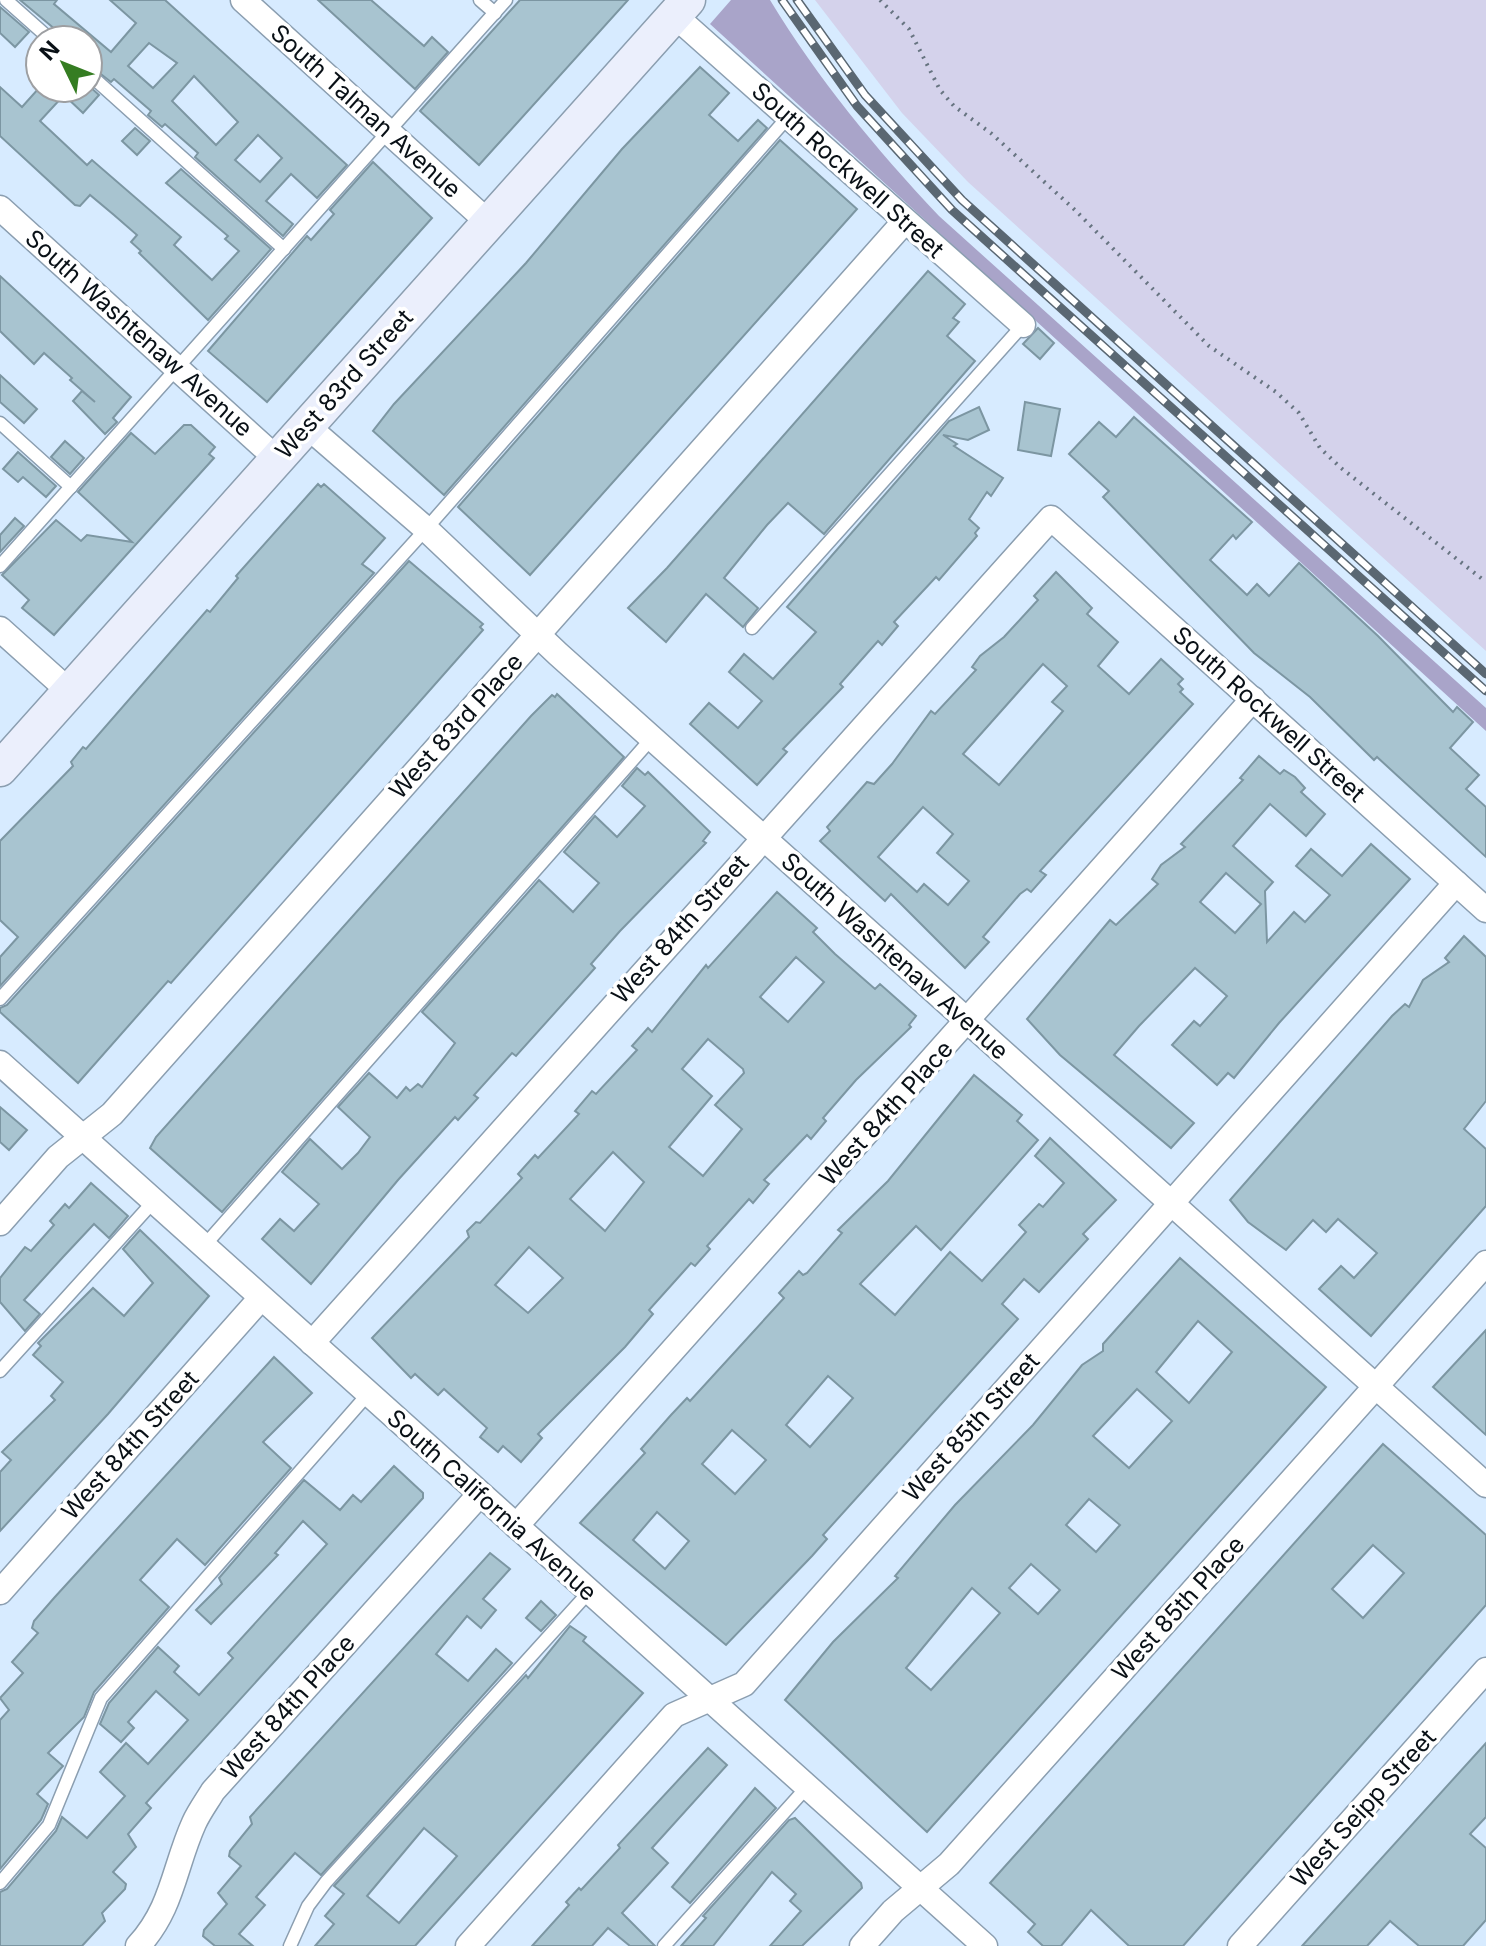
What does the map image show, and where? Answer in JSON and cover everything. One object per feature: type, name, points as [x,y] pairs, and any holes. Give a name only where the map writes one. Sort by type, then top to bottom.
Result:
[{"type":"street","name":"South Talman Avenue","points":[[252,3],[488,222]]},
{"type":"street","name":"South Rockwell Street","points":[[681,8],[788,117],[1023,325]]},
{"type":"street","name":"West 83rd Street","points":[[0,769],[681,8]]},
{"type":"street","name":"South Washtenaw Avenue","points":[[0,208],[277,459]]},
{"type":"street","name":"West 83rd Place","points":[[0,1223],[58,1157],[112,1114],[905,221]]},
{"type":"street","name":"South Washtenaw Avenue","points":[[307,426],[426,529],[652,738],[1486,1485]]},
{"type":"street","name":"South Rockwell Street","points":[[1051,518],[1486,910]]},
{"type":"street","name":"West 84th Street","points":[[312,1343],[762,836],[1051,518]]},
{"type":"street","points":[[0,629],[69,691]]},
{"type":"street","name":"West 84th Place","points":[[516,1526],[1253,699]]},
{"type":"street","name":"West 85th Street","points":[[468,1946],[674,1715],[744,1684],[1456,883]]},
{"type":"street","name":"South California Avenue","points":[[0,1063],[985,1946]]},
{"type":"street","name":"West 85th Place","points":[[862,1946],[893,1911],[949,1864],[1486,1263]]},
{"type":"street","name":"West 84th Street","points":[[0,1592],[261,1298]]},
{"type":"street","name":"West 84th Place","points":[[138,1946],[150,1932],[172,1891],[194,1824],[213,1791],[480,1494]]},
{"type":"street","name":"West Seipp Street","points":[[1240,1946],[1486,1670]]},
{"type":"lane","points":[[6,0],[33,24]]},
{"type":"lane","points":[[480,0],[495,13]]},
{"type":"lane","points":[[0,566],[506,0]]},
{"type":"lane","points":[[104,87],[284,249]]},
{"type":"lane","points":[[0,999],[426,529],[788,117]]},
{"type":"lane","points":[[752,628],[1023,325]]},
{"type":"lane","points":[[0,423],[71,487]]},
{"type":"lane","points":[[204,1246],[652,738]]},
{"type":"lane","points":[[0,1371],[154,1201]]},
{"type":"lane","points":[[0,1883],[49,1825],[101,1698],[368,1394]]},
{"type":"lane","points":[[290,1946],[308,1906],[326,1882],[589,1592]]},
{"type":"lane","points":[[664,1946],[807,1787]]},
{"type":"path","points":[[880,0],[909,29],[940,90],[954,106],[992,134],[1075,210],[1209,346],[1276,392],[1299,413],[1320,448],[1341,468],[1486,582]]},
{"type":"shaded area","points":[[731,0],[770,0],[848,112],[939,216],[1486,708],[1486,731],[710,24]]},
{"type":"shaded area","points":[[815,0],[1486,0],[1486,651],[968,182],[902,113]]},
{"type":"building","points":[[20,0],[57,0],[54,4],[78,24],[49,24]]},
{"type":"building","points":[[110,0],[165,0],[347,165],[317,198],[291,174],[266,201],[293,224],[283,236],[195,157],[198,153],[165,124],[162,127],[148,115],[151,111],[114,79],[111,82],[104,77],[104,46],[111,52],[136,23]],"holes":[[[149,43],[177,63],[153,88],[128,66]],[[194,76],[238,122],[216,145],[172,101]],[[258,135],[282,158],[260,182],[235,160]]]},
{"type":"building","points":[[318,0],[371,0],[424,46],[432,37],[448,52],[415,89]]},
{"type":"building","points":[[520,0],[628,0],[479,165],[420,111]]},
{"type":"building","points":[[0,7],[24,28],[24,37],[15,47],[0,33]]},
{"type":"building","points":[[700,67],[729,93],[709,115],[738,141],[758,120],[767,128],[444,495],[373,431],[394,404],[526,263],[622,149]]},
{"type":"building","points":[[0,87],[22,107],[25,104],[56,104],[40,121],[87,165],[92,160],[181,237],[174,245],[212,280],[239,251],[225,239],[228,236],[166,183],[181,169],[271,249],[208,320],[139,253],[141,251],[131,242],[137,235],[90,195],[80,206],[75,205],[0,136]]},
{"type":"building","points":[[74,104],[91,104],[83,113]]},
{"type":"building","points":[[135,128],[150,141],[137,155],[122,141]]},
{"type":"building","points":[[780,140],[857,209],[530,575],[458,507]]},
{"type":"building","points":[[373,162],[432,218],[267,402],[208,351],[307,236],[311,240],[334,214],[330,210]]},
{"type":"building","points":[[928,271],[965,304],[953,318],[959,322],[947,336],[975,361],[824,534],[788,503],[767,525],[724,578],[758,608],[743,627],[706,594],[666,642],[628,608],[667,568]]},
{"type":"building","points":[[0,276],[131,397],[113,418],[117,422],[105,434],[73,401],[82,391],[95,402],[70,380],[72,378],[44,353],[34,364],[0,331]]},
{"type":"building","points":[[1038,328],[1054,343],[1040,359],[1023,344]]},
{"type":"building","points":[[0,375],[37,409],[24,423],[0,402]]},
{"type":"building","points":[[1025,402],[1060,409],[1051,456],[1018,450]]},
{"type":"building","points":[[979,407],[989,430],[968,440],[943,435],[957,444],[954,446],[1003,478],[991,496],[987,492],[969,519],[979,528],[975,533],[977,536],[939,580],[936,577],[894,622],[898,626],[882,645],[878,641],[840,684],[843,687],[783,749],[787,752],[757,785],[690,724],[709,703],[738,728],[762,701],[729,672],[744,654],[773,679],[816,632],[787,607],[949,421]]},
{"type":"building","points":[[1134,417],[1252,522],[1236,539],[1233,535],[1210,560],[1247,595],[1257,584],[1269,596],[1299,563],[1378,636],[1453,712],[1457,707],[1473,722],[1450,748],[1479,775],[1466,789],[1486,807],[1486,857],[1377,757],[1374,760],[1310,697],[1254,653],[1103,497],[1109,491],[1069,454],[1099,422],[1116,437]]},
{"type":"building","points":[[184,425],[191,425],[215,447],[209,454],[214,458],[54,635],[22,608],[29,600],[2,575],[56,520],[81,541],[87,535],[132,542],[78,492],[131,433],[155,454]]},
{"type":"building","points":[[65,441],[84,458],[70,474],[51,457]]},
{"type":"building","points":[[18,452],[56,486],[46,497],[23,477],[18,482],[3,469]]},
{"type":"building","points":[[318,484],[321,487],[324,484],[385,538],[362,564],[374,573],[0,986],[0,957],[18,937],[0,920],[0,841],[73,766],[71,762],[83,747],[86,749],[207,610],[210,612],[238,578],[236,576]]},
{"type":"building","points":[[15,518],[24,526],[0,552],[0,535]]},
{"type":"building","points":[[409,561],[483,624],[480,627],[483,630],[171,983],[168,981],[78,1083],[0,1012],[0,1008],[7,1005]]},
{"type":"building","points":[[1056,572],[1092,608],[1087,614],[1118,642],[1098,666],[1129,694],[1161,659],[1183,679],[1178,684],[1183,689],[1180,692],[1193,704],[1040,871],[1046,875],[1031,892],[1027,889],[1020,894],[983,937],[989,942],[965,968],[891,894],[885,901],[820,841],[830,831],[827,827],[867,782],[874,784],[892,764],[931,711],[935,714],[976,670],[972,667],[980,656],[1004,637],[1038,600],[1034,596]],"holes":[[[1043,664],[1067,686],[1052,702],[1063,711],[999,785],[963,754]],[[923,807],[953,834],[937,853],[969,881],[948,905],[924,884],[917,892],[878,857]]]},
{"type":"building","points":[[557,694],[624,757],[222,1212],[150,1148],[156,1137],[531,716],[552,695],[555,697]]},
{"type":"building","points":[[1259,756],[1280,774],[1284,770],[1295,777],[1305,788],[1301,792],[1325,814],[1306,836],[1270,804],[1233,846],[1273,882],[1265,891],[1267,942],[1294,912],[1305,922],[1330,895],[1296,866],[1311,849],[1342,876],[1371,844],[1410,879],[1279,1023],[1234,1078],[1228,1073],[1217,1085],[1172,1045],[1194,1021],[1200,1026],[1227,996],[1195,968],[1139,1026],[1114,1055],[1194,1123],[1171,1148],[1060,1055],[1027,1019],[1110,920],[1116,925],[1158,884],[1152,879],[1161,865],[1185,847],[1181,844],[1243,780],[1240,778]],"holes":[[[1226,873],[1261,904],[1235,933],[1200,902]]]},
{"type":"building","points":[[637,768],[645,775],[648,772],[710,832],[703,841],[706,843],[620,931],[591,964],[595,968],[516,1056],[512,1053],[474,1095],[478,1098],[458,1120],[455,1117],[398,1180],[311,1284],[262,1239],[280,1219],[294,1231],[319,1204],[282,1172],[310,1139],[342,1169],[358,1153],[370,1137],[338,1107],[369,1073],[397,1098],[406,1087],[410,1091],[418,1084],[422,1087],[455,1043],[422,1012],[539,880],[573,912],[599,883],[564,852],[595,816],[617,837],[645,806],[622,786]]},
{"type":"building","points":[[777,892],[817,928],[813,932],[835,954],[875,989],[880,984],[916,1016],[909,1025],[911,1027],[856,1080],[823,1118],[826,1121],[811,1139],[807,1135],[764,1180],[769,1184],[753,1203],[749,1199],[707,1246],[710,1249],[695,1266],[691,1263],[649,1310],[653,1314],[625,1347],[538,1434],[542,1438],[521,1462],[503,1446],[498,1452],[480,1437],[487,1428],[444,1389],[438,1395],[415,1374],[411,1378],[372,1338],[469,1237],[467,1231],[476,1222],[480,1223],[522,1178],[518,1174],[535,1155],[538,1158],[579,1114],[575,1111],[592,1091],[596,1094],[637,1050],[632,1046],[648,1028],[652,1032],[706,965],[708,968]],"holes":[[[796,957],[824,982],[788,1022],[760,997]],[[708,1039],[744,1073],[715,1105],[742,1129],[703,1176],[669,1147],[712,1096],[682,1069]],[[613,1152],[644,1182],[605,1231],[570,1199]],[[529,1247],[563,1278],[528,1313],[495,1285]]]},
{"type":"building","points":[[1464,936],[1486,957],[1486,1101],[1464,1129],[1486,1149],[1486,1206],[1371,1336],[1319,1289],[1341,1266],[1354,1278],[1377,1253],[1338,1219],[1326,1232],[1313,1220],[1286,1250],[1248,1222],[1230,1200],[1392,1016],[1405,1004],[1409,1007],[1423,980],[1449,962],[1445,958]]},
{"type":"building","points":[[974,1075],[1022,1115],[1017,1121],[1038,1140],[941,1250],[916,1226],[860,1284],[895,1315],[950,1252],[982,1281],[1026,1232],[1019,1225],[1039,1204],[1043,1207],[1064,1183],[1035,1156],[1050,1138],[1116,1200],[1083,1234],[1088,1239],[1039,1292],[1024,1279],[1002,1304],[1018,1319],[823,1535],[827,1539],[812,1556],[726,1645],[580,1523],[645,1453],[641,1449],[671,1415],[687,1398],[690,1401],[784,1298],[779,1293],[799,1271],[803,1275],[807,1273],[842,1233],[838,1230],[888,1181]],"holes":[[[828,1376],[853,1398],[810,1447],[786,1425]],[[732,1430],[766,1460],[735,1494],[702,1464]],[[657,1512],[689,1541],[665,1569],[633,1540]]]},
{"type":"building","points":[[0,1107],[27,1130],[9,1150],[0,1142]]},
{"type":"building","points":[[91,1183],[128,1216],[109,1238],[94,1224],[24,1300],[40,1314],[25,1331],[0,1302],[0,1278],[25,1247],[31,1251],[54,1225],[50,1221],[65,1204],[69,1208]]},
{"type":"building","points":[[140,1230],[209,1296],[108,1414],[0,1531],[0,1472],[11,1460],[2,1452],[55,1400],[51,1396],[63,1382],[33,1355],[41,1346],[38,1343],[93,1288],[124,1316],[153,1283],[123,1249]]},
{"type":"building","points":[[1180,1258],[1326,1387],[927,1832],[785,1700],[833,1642],[898,1578],[895,1576],[955,1505],[1033,1425],[1082,1365],[1103,1351],[1103,1344]],"holes":[[[1198,1321],[1232,1352],[1189,1403],[1156,1372]],[[1137,1389],[1172,1421],[1129,1468],[1093,1436]],[[1089,1499],[1120,1525],[1096,1552],[1066,1525]],[[1031,1564],[1060,1590],[1038,1614],[1009,1588]],[[972,1588],[1000,1613],[931,1690],[906,1668]]]},
{"type":"building","points":[[1486,1330],[1486,1435],[1433,1387]]},
{"type":"building","points":[[274,1357],[312,1393],[263,1442],[291,1468],[205,1565],[177,1539],[140,1580],[169,1607],[94,1692],[84,1717],[48,1753],[63,1766],[37,1794],[48,1804],[41,1820],[0,1869],[0,1720],[9,1710],[0,1698],[23,1673],[12,1662],[38,1633],[32,1628],[34,1621]]},
{"type":"building","points":[[1383,1444],[1486,1535],[1486,1605],[1183,1946],[1129,1946],[1091,1910],[1061,1946],[1043,1946],[1028,1932],[1035,1924],[990,1883]],"holes":[[[1373,1545],[1404,1573],[1363,1618],[1332,1589]]]},
{"type":"building","points":[[394,1466],[423,1493],[423,1498],[146,1803],[151,1808],[128,1834],[136,1847],[113,1872],[126,1884],[125,1889],[102,1913],[105,1921],[82,1946],[0,1946],[0,1892],[7,1889],[56,1831],[62,1817],[87,1838],[125,1796],[100,1772],[126,1743],[148,1764],[188,1720],[156,1691],[128,1722],[134,1728],[121,1742],[100,1724],[109,1703],[158,1647],[179,1666],[174,1672],[199,1695],[233,1658],[228,1653],[327,1544],[303,1521],[275,1553],[278,1555],[211,1624],[196,1610],[222,1584],[219,1578],[304,1480],[340,1510],[353,1495],[361,1502]]},
{"type":"building","points":[[490,1553],[510,1569],[483,1599],[496,1610],[481,1628],[467,1616],[436,1654],[468,1681],[496,1649],[512,1663],[321,1875],[295,1853],[256,1897],[265,1905],[239,1934],[253,1946],[215,1946],[203,1936],[204,1930],[227,1904],[218,1893],[241,1866],[229,1856],[252,1824],[250,1817]]},
{"type":"building","points":[[541,1601],[556,1615],[541,1631],[526,1618]]},
{"type":"building","points":[[570,1626],[586,1637],[583,1641],[643,1693],[415,1946],[315,1946],[334,1924],[325,1916],[344,1894],[334,1886],[526,1675],[528,1678]],"holes":[[[424,1828],[457,1856],[399,1923],[367,1896]]]},
{"type":"building","points":[[1486,1743],[1486,1817],[1470,1834],[1486,1848],[1486,1920],[1463,1946],[1419,1946],[1390,1921],[1367,1946],[1302,1946]]},
{"type":"building","points":[[708,1748],[727,1765],[652,1848],[668,1863],[622,1913],[655,1946],[630,1946],[608,1928],[592,1946],[532,1946],[569,1905],[566,1902],[620,1848],[618,1845]]},
{"type":"building","points":[[755,1788],[776,1808],[690,1903],[672,1887]]},
{"type":"building","points":[[795,1818],[861,1883],[862,1888],[802,1946],[770,1946],[801,1911],[790,1901],[796,1894],[772,1872],[713,1946],[681,1946],[706,1918],[703,1916],[789,1820]]},
{"type":"railway","points":[[782,0],[857,106],[952,210],[1486,691]]},
{"type":"railway","points":[[797,0],[865,95],[962,200],[1486,674]]}]
